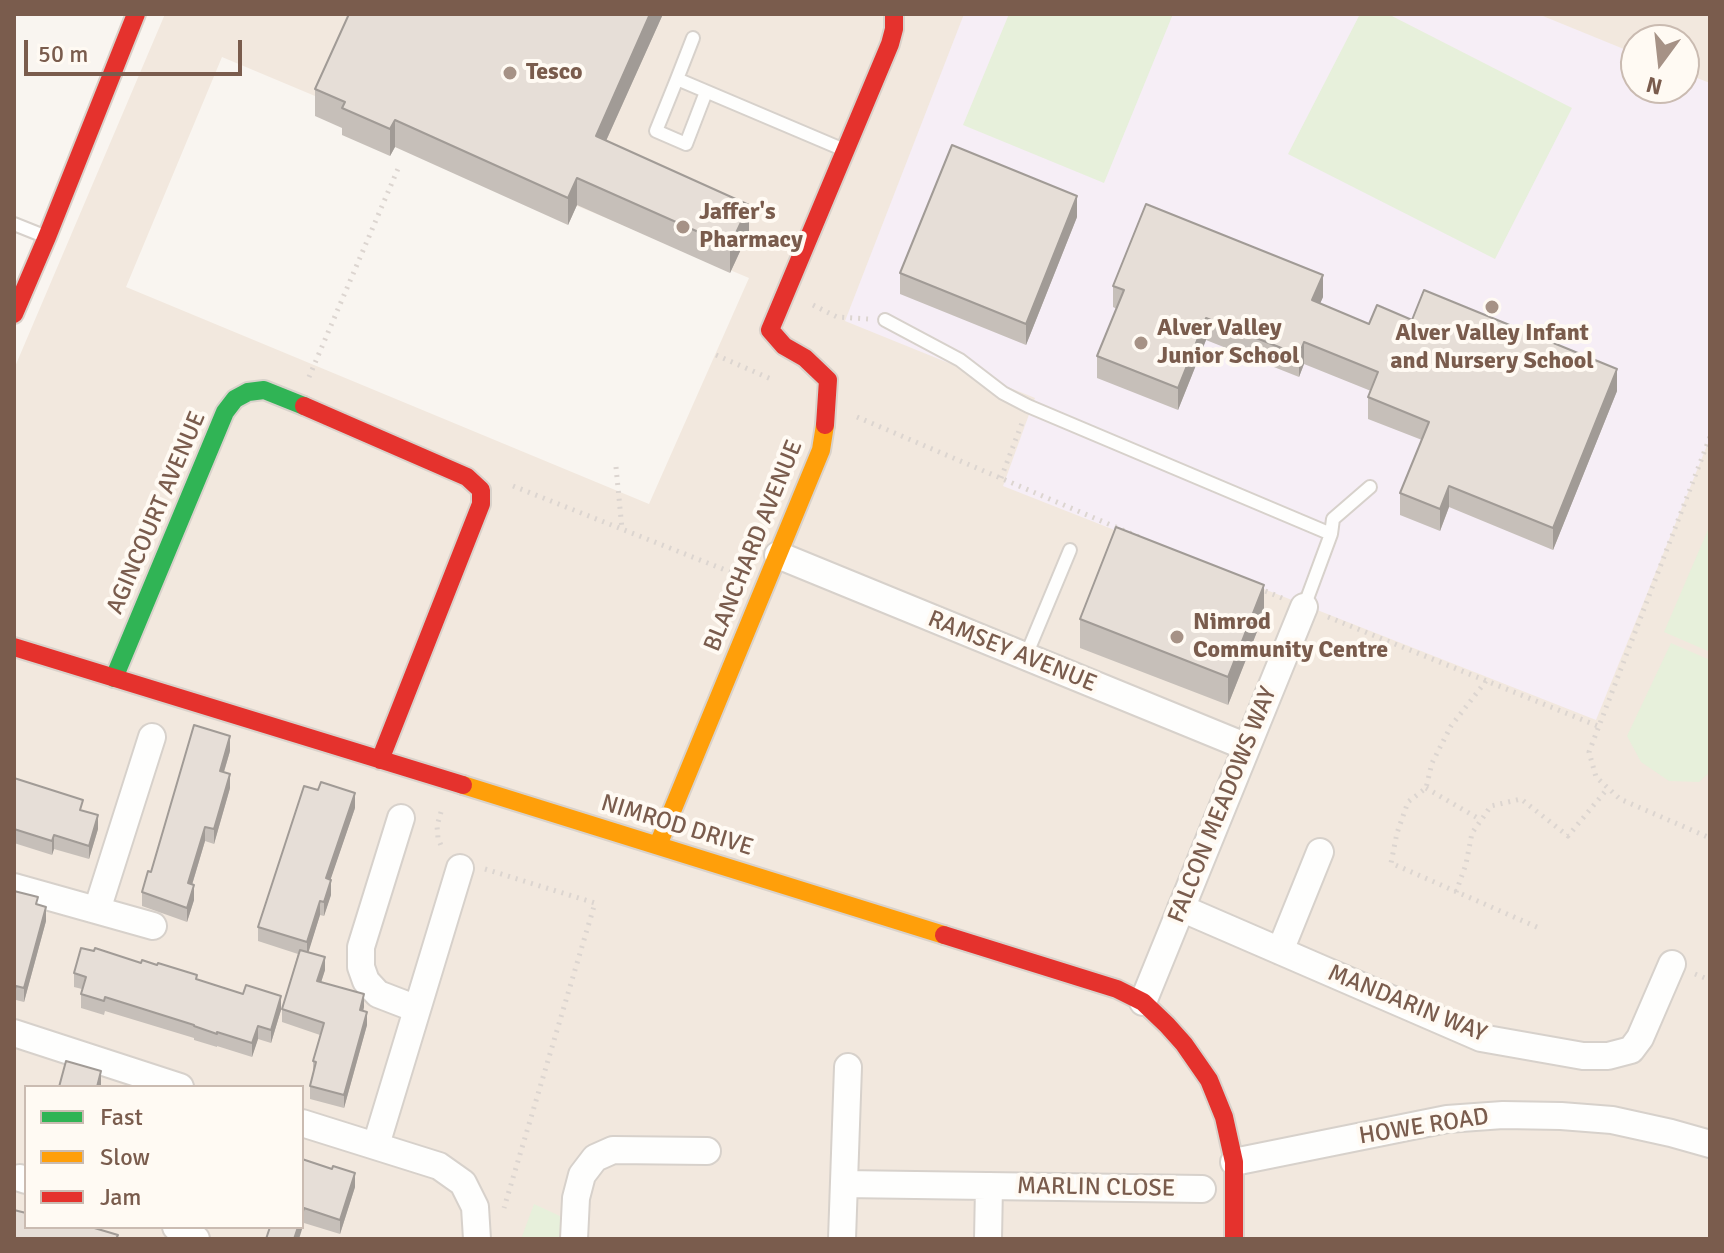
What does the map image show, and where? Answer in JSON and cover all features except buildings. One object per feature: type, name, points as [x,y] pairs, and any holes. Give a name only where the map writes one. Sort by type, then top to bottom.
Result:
[{"type":"street","points":[[14,314],[136,14]]},
{"type":"street","name":"BLANCHARD AVENUE","points":[[658,845],[821,450],[828,380],[805,358],[784,346],[770,330],[890,44],[894,14]]},
{"type":"street","name":"AGINCOURT AVENUE","points":[[114,678],[225,412],[235,399],[248,392],[264,390],[277,394],[467,477],[481,490]]},
{"type":"street","points":[[380,760],[481,504],[481,490]]},
{"type":"street","name":"RAMSEY AVENUE","points":[[778,555],[1247,747]]},
{"type":"street","name":"FALCON MEADOWS WAY","points":[[1143,1002],[1304,607]]},
{"type":"street","name":"NIMROD DRIVE","points":[[14,647],[1117,989],[1143,1002],[1167,1025],[1209,1080],[1224,1117],[1234,1162],[1234,1239]]},
{"type":"street","points":[[97,910],[152,737]]},
{"type":"street","points":[[401,818],[361,947],[361,967],[366,981],[378,994],[417,1009]]},
{"type":"street","points":[[1280,951],[1320,852]]},
{"type":"street","points":[[376,1145],[460,863]]},
{"type":"street","points":[[14,887],[153,926]]},
{"type":"street","name":"MANDARIN WAY","points":[[1181,908],[1481,1038],[1583,1056],[1608,1056],[1631,1050],[1640,1038],[1672,964]]},
{"type":"street","points":[[14,1033],[153,1083]]},
{"type":"street","points":[[842,1239],[848,1067]]},
{"type":"street","name":"HOWE ROAD","points":[[1234,1162],[1447,1119],[1503,1115],[1612,1120],[1710,1144]]},
{"type":"street","points":[[304,1124],[439,1166],[463,1183],[475,1207],[477,1239]]},
{"type":"street","points":[[574,1239],[576,1198],[582,1175],[595,1158],[613,1150],[707,1151]]},
{"type":"street","name":"MARLIN CLOSE","points":[[844,1184],[1202,1189]]},
{"type":"street","name":"MARLIN CLOSE","points":[[988,1239],[989,1186]]},
{"type":"lane","points":[[693,38],[656,131],[686,144],[706,92]]},
{"type":"lane","points":[[677,79],[845,151]]},
{"type":"lane","points":[[14,224],[47,237]]},
{"type":"lane","points":[[885,320],[960,360],[1003,393],[1028,406],[1331,534]]},
{"type":"lane","points":[[1304,607],[1331,534],[1333,519],[1370,487]]},
{"type":"lane","points":[[1025,658],[1070,550]]},
{"type":"path","points":[[322,348],[400,164]]},
{"type":"path","points":[[826,403],[1146,540]]},
{"type":"path","points":[[1001,478],[1028,406]]},
{"type":"path","points":[[1710,437],[1589,752],[1596,777],[1620,799],[1710,838]]},
{"type":"path","points":[[616,467],[622,529]]},
{"type":"path","points":[[481,490],[511,485],[765,585]]},
{"type":"path","points":[[1247,583],[1598,726]]},
{"type":"path","points":[[1486,681],[1451,726],[1432,763],[1426,788],[1408,802],[1391,863],[1539,928]]},
{"type":"path","points":[[1426,788],[1481,820]]},
{"type":"path","points":[[1456,892],[1472,833],[1491,806],[1521,799],[1568,836],[1608,788]]},
{"type":"path","points":[[442,807],[437,826],[438,838],[460,863],[595,903],[501,1220]]},
{"type":"shaded area","points":[[165,14],[1710,14],[1710,1239],[14,1239],[14,369]],"holes":[[[222,57],[749,278],[649,504],[126,287]]]},
{"type":"shaded area","name":"Alver Valley Junior School","points":[[964,14],[1538,14],[1620,47],[1620,104],[1700,104],[1700,79],[1710,83],[1710,438],[1596,720],[1003,486],[1035,398],[845,321]]},
{"type":"green space","points":[[1009,14],[1173,14],[1104,183],[963,125]]},
{"type":"green space","points":[[1360,14],[1388,14],[1572,108],[1495,259],[1288,154]]},
{"type":"green space","points":[[1710,525],[1710,652],[1664,632]]},
{"type":"green space","points":[[1671,643],[1710,660],[1710,772],[1699,782],[1669,781],[1641,762],[1627,736]]},
{"type":"green space","points":[[534,1204],[562,1217],[563,1239],[521,1239]]},
{"type":"traffic: fast","points":[[114,678],[225,412],[235,399],[248,392],[264,390],[304,406]]},
{"type":"traffic: slow","points":[[658,845],[821,450],[825,425]]},
{"type":"traffic: slow","points":[[463,785],[944,935]]},
{"type":"traffic: jam","points":[[14,314],[136,14]]},
{"type":"traffic: jam","points":[[825,425],[828,380],[805,358],[784,346],[770,330],[890,44],[894,14]]},
{"type":"traffic: jam","points":[[304,406],[467,477],[481,490],[481,504],[380,760]]},
{"type":"traffic: jam","points":[[14,647],[463,785]]},
{"type":"traffic: jam","points":[[944,935],[1117,989],[1143,1002],[1167,1025],[1209,1080],[1224,1117],[1234,1162],[1234,1239]]},
{"type":"place","name":"Tesco","points":[[510,73]]},
{"type":"place","name":"Jaffer's Pharmacy","points":[[683,227]]},
{"type":"place","name":"Alver Valley Infant and Nursery School","points":[[1492,307]]},
{"type":"place","name":"Alver Valley Junior School","points":[[1141,343]]},
{"type":"place","name":"Nimrod Community Centre","points":[[1177,637]]}]
